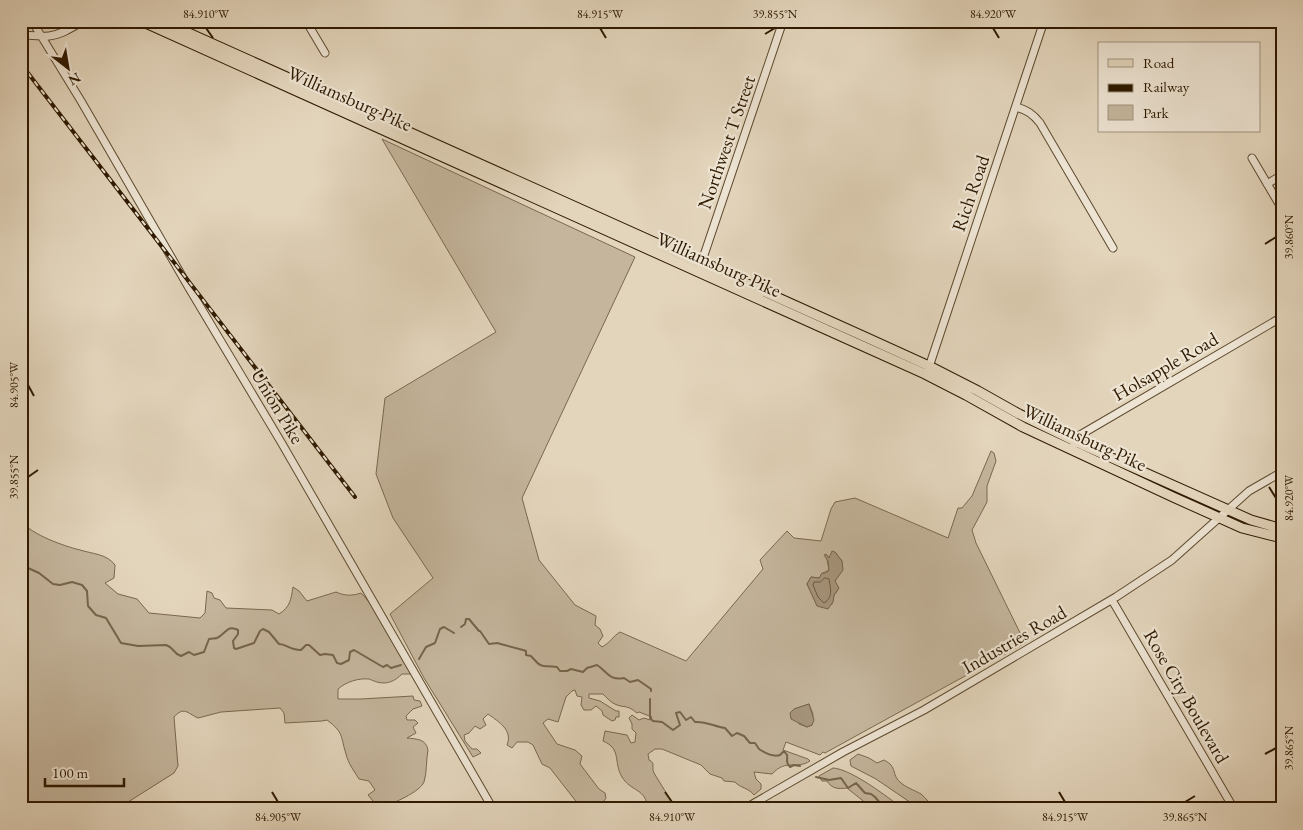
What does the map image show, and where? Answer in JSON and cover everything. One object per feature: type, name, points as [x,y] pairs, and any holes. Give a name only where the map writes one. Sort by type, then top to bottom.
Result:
[{"type":"main road","name":"Williamsburg Pike","points":[[141,21],[698,273],[978,391],[1074,445],[1220,518],[1242,528],[1282,538]]},
{"type":"main road","name":"Williamsburg Pike","points":[[162,21],[702,262],[927,370]]},
{"type":"main road","name":"Williamsburg Pike","points":[[1074,445],[1251,520],[1282,529]]},
{"type":"street","name":"Union Pike","points":[[32,21],[281,442],[493,809]]},
{"type":"street","points":[[21,36],[49,36],[83,21]]},
{"type":"street","points":[[306,21],[325,54]]},
{"type":"street","name":"Northwest T Street","points":[[698,273],[784,21]]},
{"type":"street","name":"Rich Road","points":[[927,370],[1044,21]]},
{"type":"street","points":[[1016,107],[1027,110],[1040,123],[1113,248]]},
{"type":"street","points":[[1252,158],[1282,209]]},
{"type":"street","points":[[1267,184],[1282,175]]},
{"type":"street","name":"Holsapple Road","points":[[1074,445],[1080,434],[1282,317]]},
{"type":"street","name":"Industries Road","points":[[744,809],[843,752],[943,699],[1112,600],[1172,560],[1249,491],[1282,472]]},
{"type":"street","name":"Rose City Boulevard","points":[[1112,600],[1234,809]]},
{"type":"green space","points":[[382,139],[635,257],[522,498],[539,560],[575,605],[596,616],[595,625],[600,629],[603,636],[598,643],[602,647],[620,632],[686,661],[763,569],[760,560],[787,531],[794,538],[821,541],[835,502],[855,498],[948,538],[958,508],[962,508],[972,496],[991,451],[994,453],[996,461],[987,486],[987,502],[972,530],[976,543],[1025,643],[825,753],[823,752],[820,755],[786,742],[783,750],[810,761],[800,765],[782,766],[772,774],[754,772],[756,779],[761,784],[761,789],[754,795],[735,782],[724,781],[722,778],[710,774],[701,765],[662,749],[655,749],[648,754],[649,760],[652,762],[653,771],[675,809],[648,809],[644,797],[622,777],[613,748],[603,741],[605,731],[627,735],[631,743],[635,742],[636,733],[632,729],[629,718],[632,715],[639,720],[644,718],[650,720],[652,717],[615,704],[603,694],[589,694],[589,698],[600,701],[619,711],[619,717],[612,721],[603,715],[602,711],[596,706],[591,710],[584,710],[581,705],[582,697],[577,696],[575,690],[566,697],[558,722],[548,719],[543,723],[557,744],[575,750],[582,756],[580,764],[599,789],[605,793],[606,798],[602,804],[605,809],[582,809],[550,768],[542,764],[533,745],[528,742],[517,742],[512,748],[507,745],[507,731],[488,714],[483,719],[486,725],[480,729],[475,726],[469,733],[464,735],[465,741],[472,749],[477,749],[481,753],[473,757],[424,678],[390,614],[433,578],[393,518],[376,474],[385,398],[496,332]],"holes":[[[835,552],[842,561],[841,572],[834,582],[838,590],[834,595],[832,604],[822,607],[817,605],[807,584],[811,577],[819,578],[829,570],[826,554],[829,558]],[[809,704],[813,714],[812,725],[807,727],[799,724],[794,709]]]},
{"type":"green space","points":[[21,521],[33,531],[49,539],[112,561],[115,565],[114,578],[105,583],[118,594],[137,599],[149,613],[200,618],[205,613],[207,591],[212,593],[214,598],[220,600],[226,608],[272,610],[279,614],[286,609],[292,596],[293,587],[307,601],[336,592],[348,595],[361,593],[373,606],[411,674],[402,674],[387,683],[369,679],[352,681],[338,689],[338,699],[413,696],[414,700],[420,701],[422,706],[413,709],[406,716],[407,720],[415,720],[418,723],[413,727],[416,733],[407,738],[421,740],[427,746],[424,782],[412,794],[382,807],[368,795],[375,790],[369,781],[359,779],[348,761],[339,731],[327,720],[285,723],[284,713],[280,708],[221,712],[198,718],[183,711],[174,717],[178,766],[174,773],[117,809],[21,809]]},
{"type":"green space","points":[[858,754],[877,763],[884,760],[891,765],[900,782],[921,794],[935,809],[920,809],[876,779],[851,766],[850,760]]},
{"type":"green space","points":[[833,768],[859,778],[903,809],[869,809],[867,804],[847,788],[836,788],[827,781],[822,781],[819,776]]},
{"type":"water","points":[[832,551],[842,561],[843,570],[835,581],[839,588],[828,609],[817,606],[807,584],[811,577],[819,578],[822,573],[826,573],[829,570],[828,561],[824,555],[826,554],[829,558]]},
{"type":"water","points":[[809,704],[814,720],[812,725],[807,727],[791,719],[790,713],[794,709]]},
{"type":"waterway","points":[[21,556],[28,561],[28,568],[39,573],[53,584],[60,585],[72,582],[82,585],[87,591],[88,606],[96,615],[106,618],[121,643],[138,646],[166,645],[181,656],[189,652],[194,655],[204,652],[209,639],[217,638],[231,628],[238,630],[238,634],[233,641],[234,648],[236,649],[254,643],[263,629],[269,632],[279,644],[301,650],[306,645],[309,645],[320,655],[333,655],[337,663],[341,664],[349,660],[350,652],[354,650],[383,667],[387,665],[391,668],[401,665]]},
{"type":"waterway","points":[[461,627],[465,624],[466,619],[469,619],[489,644],[497,643],[526,651],[526,655],[531,656],[538,664],[543,666],[557,667],[560,671],[571,669],[583,672],[587,668],[597,665],[612,677],[624,678],[630,682],[638,680],[651,689],[651,691]]},
{"type":"waterway","points":[[419,659],[426,647],[435,643],[440,629],[444,627],[454,633]]},
{"type":"waterway","points":[[650,699],[650,718],[653,721],[662,722],[673,730],[680,725],[676,713],[680,712],[686,720],[691,717],[695,722],[703,722],[725,728],[732,736],[737,733],[744,736],[750,743],[755,743],[764,752],[780,755],[784,751],[787,755],[788,766],[800,766]]},
{"type":"waterway","points":[[816,777],[829,780],[841,778],[848,788],[856,783],[865,793],[875,797],[885,809]]},
{"type":"railway","points":[[21,64],[355,497]]}]
